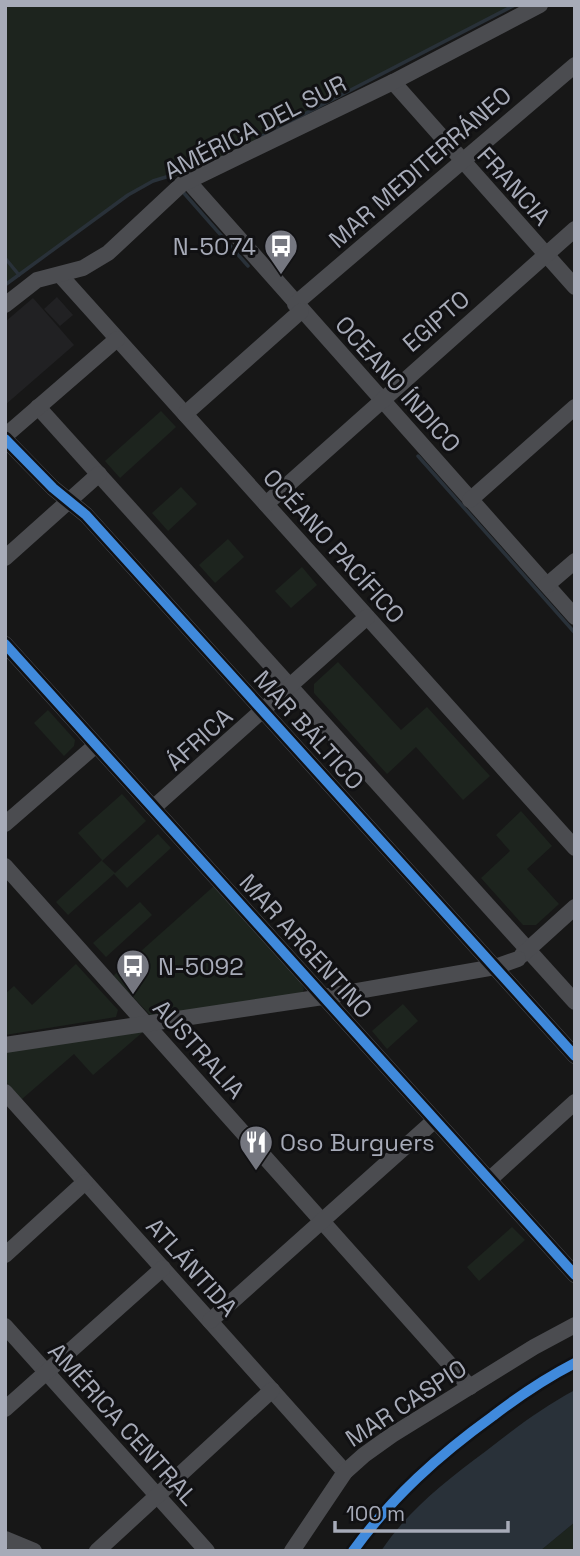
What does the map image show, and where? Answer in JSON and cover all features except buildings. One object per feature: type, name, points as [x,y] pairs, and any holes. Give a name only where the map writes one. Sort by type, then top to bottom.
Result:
[{"type":"street","name":"AMÉRICA DEL SUR","points":[[5,305],[37,280],[83,268],[108,253],[171,192],[188,181],[393,82],[540,5]]},
{"type":"street","name":"MAR MEDITERRÁNEO","points":[[185,414],[298,307],[575,65]]},
{"type":"street","name":"FRANCIA","points":[[393,82],[575,287]]},
{"type":"street","name":"OCEANO ÍNDICO","points":[[188,181],[575,617]]},
{"type":"street","name":"EGIPTO","points":[[266,504],[575,229]]},
{"type":"street","name":"OCÉANO PACÍFICO","points":[[60,275],[575,848]]},
{"type":"street","points":[[5,437],[117,339]]},
{"type":"street","name":"MAR BÁLTICO","points":[[38,407],[290,686],[523,955],[575,1002]]},
{"type":"street","points":[[470,500],[575,407]]},
{"type":"street","name":"MAR BÁLTICO","points":[[5,437],[53,488],[86,515],[575,1056]]},
{"type":"street","points":[[5,558],[99,474]]},
{"type":"street","points":[[547,585],[575,561]]},
{"type":"street","name":"ÁFRICA","points":[[153,808],[367,617]]},
{"type":"street","name":"MAR ARGENTINO","points":[[5,644],[575,1275]]},
{"type":"street","points":[[5,824],[96,745]]},
{"type":"street","name":"AUSTRALIA","points":[[5,866],[470,1387]]},
{"type":"street","points":[[509,984],[512,970],[523,955],[575,907]]},
{"type":"street","points":[[5,1045],[495,967],[523,955]]},
{"type":"street","name":"ATLÁNTIDA","points":[[6,1093],[345,1472]]},
{"type":"street","points":[[489,1180],[575,1102]]},
{"type":"street","points":[[210,1321],[435,1120]]},
{"type":"street","points":[[5,1255],[85,1182]]},
{"type":"street","points":[[5,1409],[163,1268]]},
{"type":"street","name":"MAR CASPIO","points":[[292,1551],[345,1472],[392,1434],[575,1325]]},
{"type":"street","name":"AMÉRICA CENTRAL","points":[[5,1326],[207,1551]]},
{"type":"street","points":[[97,1551],[272,1390]]},
{"type":"street","points":[[5,1539],[34,1551]]},
{"type":"shaded area","points":[[5,5],[515,5],[223,157],[141,187],[5,285]]},
{"type":"shaded area","points":[[57,297],[73,315],[60,326],[44,309]]},
{"type":"shaded area","points":[[33,298],[74,345],[5,405],[5,322]]},
{"type":"shaded area","points":[[161,411],[176,427],[120,478],[105,461]]},
{"type":"shaded area","points":[[181,487],[197,504],[168,531],[152,513]]},
{"type":"shaded area","points":[[228,539],[244,557],[215,583],[199,565]]},
{"type":"shaded area","points":[[302,567],[317,585],[291,608],[275,591]]},
{"type":"shaded area","points":[[338,662],[401,730],[427,707],[490,776],[463,800],[416,747],[387,774],[314,693],[314,684]]},
{"type":"shaded area","points":[[48,710],[75,740],[74,746],[64,756],[34,723]]},
{"type":"shaded area","points":[[122,794],[146,821],[102,861],[115,873],[158,834],[171,848],[127,888],[114,874],[68,915],[56,902],[102,860],[78,833]]},
{"type":"shaded area","points":[[521,811],[552,846],[527,869],[559,904],[536,925],[523,925],[481,878],[510,851],[496,835]]},
{"type":"shaded area","points":[[214,886],[301,983],[304,989],[302,994],[152,1017],[113,976]]},
{"type":"shaded area","points":[[140,902],[152,915],[106,957],[93,943]]},
{"type":"shaded area","points":[[76,964],[118,1010],[116,1017],[5,1035],[5,994],[14,986],[32,1005]]},
{"type":"shaded area","points":[[403,1004],[418,1021],[387,1049],[372,1031]]},
{"type":"shaded area","points":[[144,1031],[93,1075],[74,1054],[22,1099],[5,1081],[5,1051]]},
{"type":"shaded area","points":[[512,1227],[525,1240],[479,1281],[467,1267]]},
{"type":"shaded area","points":[[575,1390],[575,1522],[540,1551],[381,1551],[416,1509],[443,1485],[529,1419]]},
{"type":"shaded area","points":[[575,1522],[575,1551],[540,1551]]},
{"type":"waterway","points":[[262,136],[515,5]]},
{"type":"waterway","points":[[5,285],[128,195],[153,181],[199,167]]},
{"type":"waterway","points":[[183,192],[248,266]]},
{"type":"waterway","points":[[5,258],[19,275]]},
{"type":"waterway","points":[[418,456],[575,633]]},
{"type":"cycle path","points":[[5,439],[53,488],[86,515],[575,1056]]},
{"type":"cycle path","points":[[5,644],[575,1275]]},
{"type":"cycle path","points":[[353,1551],[400,1495],[435,1462],[513,1401],[575,1363]]},
{"type":"place","name":"N-5074","points":[[281,276]]},
{"type":"place","name":"N-5092","points":[[133,996]]},
{"type":"place","name":"Oso Burguers","points":[[256,1172]]}]
